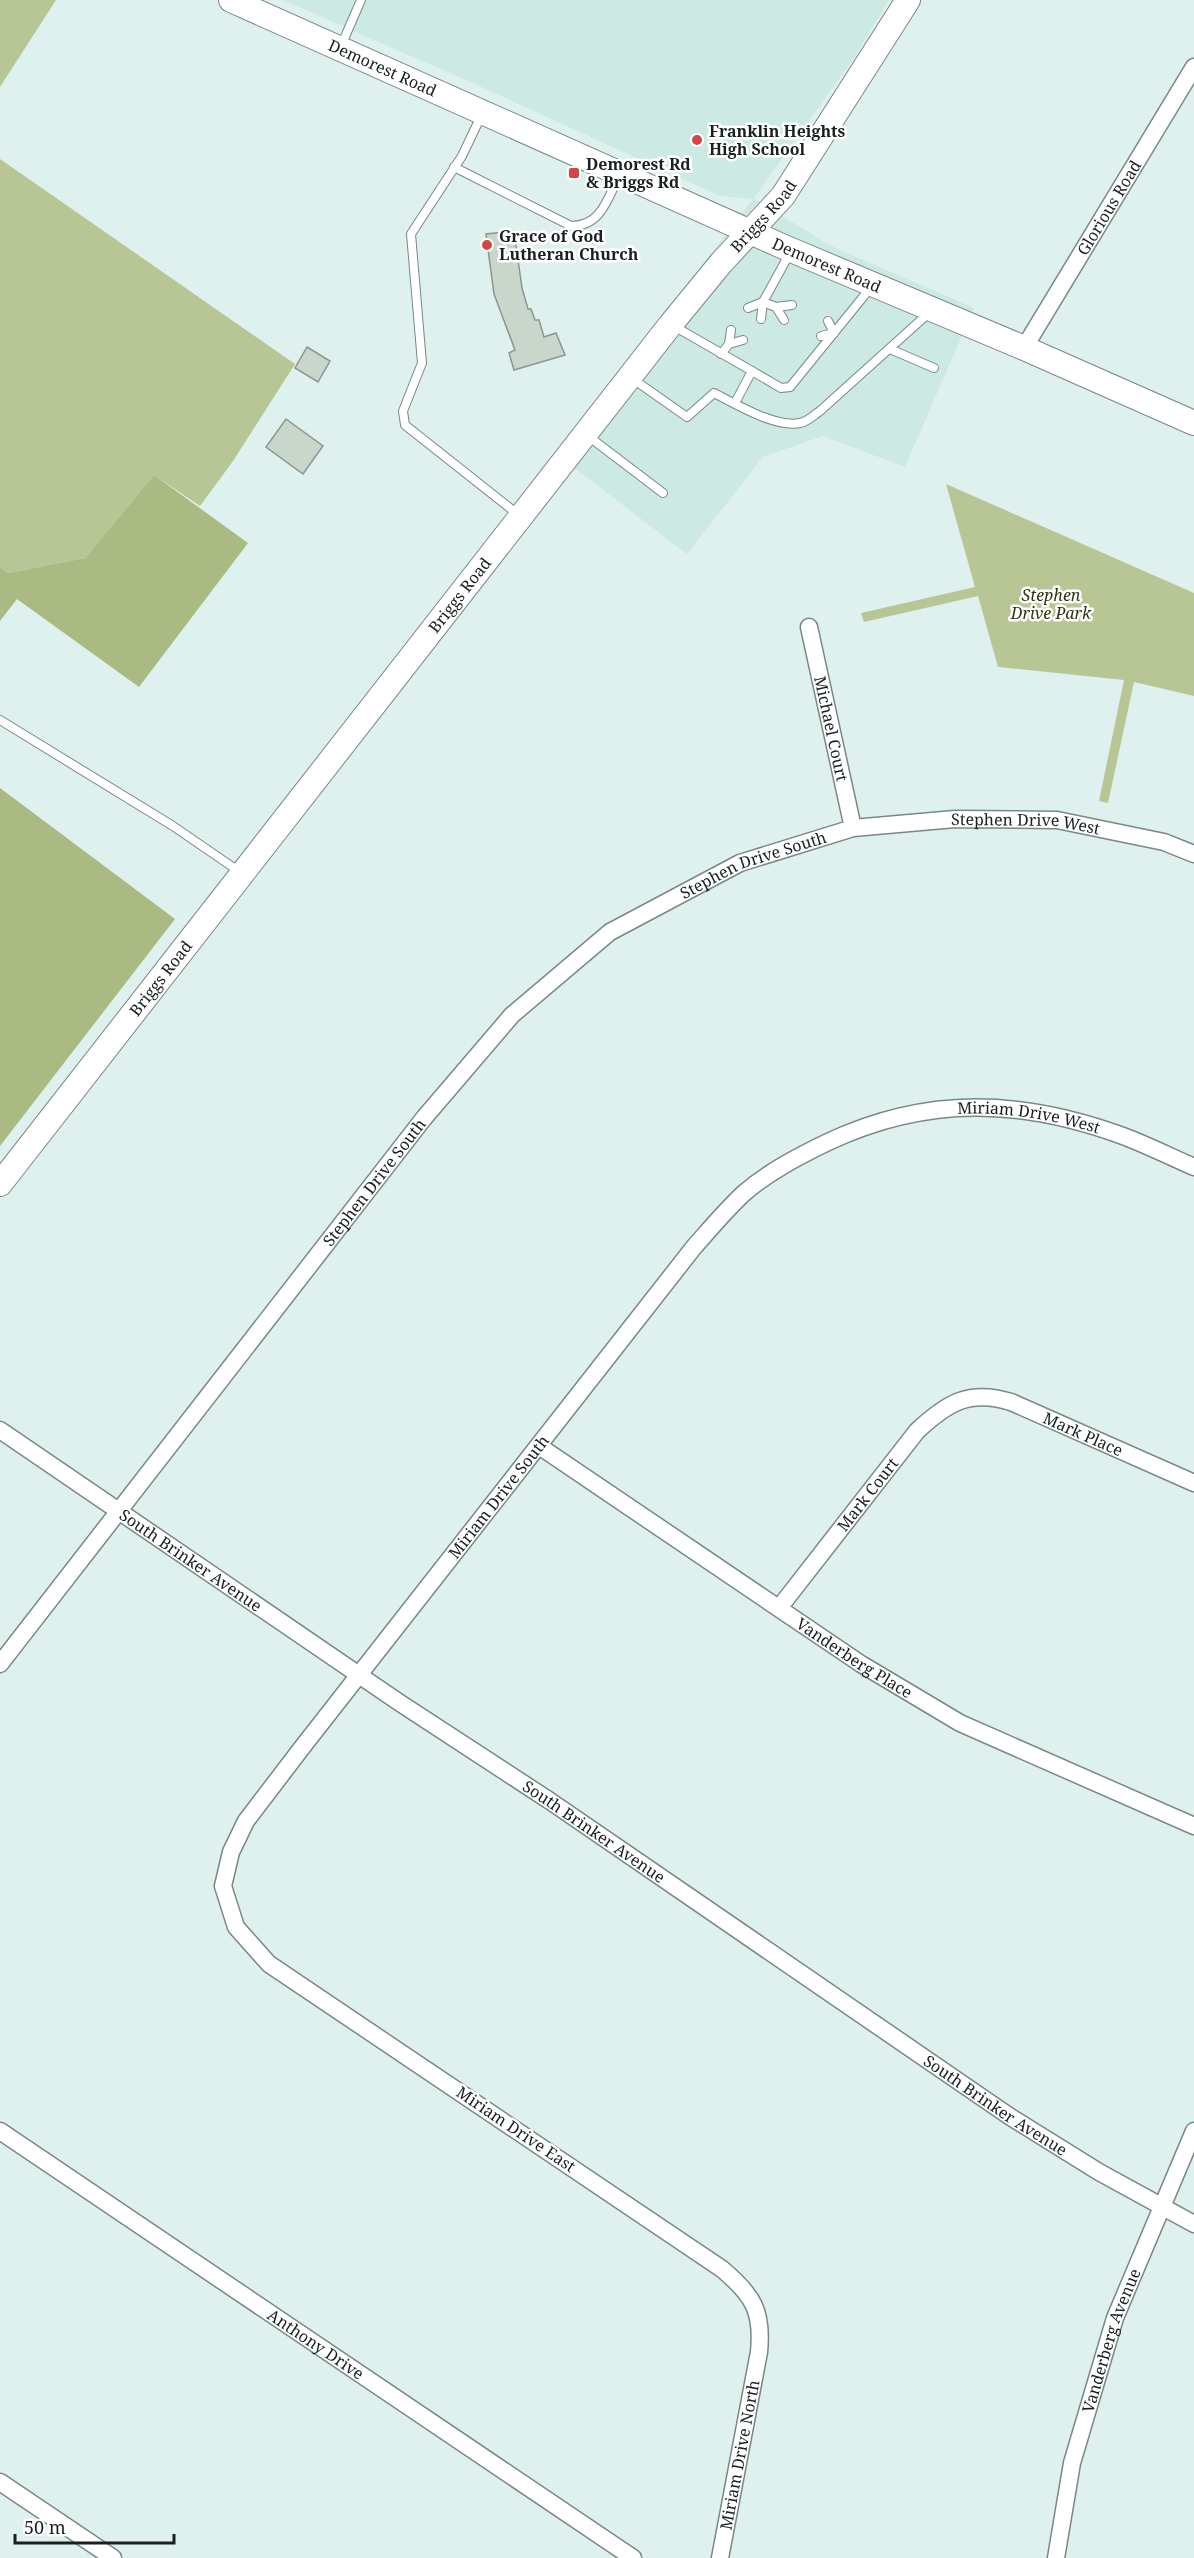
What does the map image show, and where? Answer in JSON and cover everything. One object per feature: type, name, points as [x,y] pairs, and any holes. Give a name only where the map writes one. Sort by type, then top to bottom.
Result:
[{"type":"street","name":"Demorest Road","points":[[231,0],[792,250],[1194,423]]},
{"type":"street","name":"Briggs Road","points":[[0,1184],[671,324],[749,231],[783,196],[908,0]]},
{"type":"street","name":"Glorious Road","points":[[1024,348],[1187,93],[1194,67]]},
{"type":"street","name":"Michael Court","points":[[809,627],[853,828]]},
{"type":"street","name":"Stephen Drive West","points":[[853,828],[955,819],[1057,820],[1164,842],[1194,854]]},
{"type":"street","name":"Stephen Drive South","points":[[0,1664],[424,1118],[512,1014],[610,932],[740,863],[853,828]]},
{"type":"street","name":"Miriam Drive West","points":[[860,1127],[925,1109],[979,1106],[1027,1111],[1077,1122],[1124,1136],[1194,1167]]},
{"type":"street","name":"Miriam Drive South","points":[[236,1927],[223,1887],[231,1852],[246,1821],[359,1675],[694,1247],[744,1193],[797,1157],[860,1127]]},
{"type":"street","name":"Mark Place","points":[[970,1397],[991,1396],[1011,1402],[1194,1483]]},
{"type":"street","name":"Mark Court","points":[[779,1608],[917,1431],[941,1409],[970,1397]]},
{"type":"street","name":"South Brinker Avenue","points":[[0,1430],[359,1675],[549,1801],[1009,2116],[1099,2172],[1194,2224]]},
{"type":"street","name":"Vanderberg Place","points":[[539,1446],[861,1664],[960,1723],[1194,1826]]},
{"type":"street","name":"Miriam Drive East","points":[[236,1927],[269,1964],[703,2256],[744,2287],[757,2310],[761,2330],[759,2352]]},
{"type":"street","name":"Anthony Drive","points":[[0,2131],[633,2558]]},
{"type":"street","name":"Vanderberg Avenue","points":[[1056,2558],[1072,2463],[1115,2318],[1194,2131]]},
{"type":"street","name":"Miriam Drive North","points":[[720,2558],[759,2352]]},
{"type":"street","points":[[0,2482],[113,2558]]},
{"type":"lane","points":[[340,48],[362,0]]},
{"type":"lane","points":[[484,111],[462,156],[411,234],[422,363],[403,411],[405,425],[520,517]]},
{"type":"lane","points":[[454,167],[571,226],[583,226],[599,217],[620,173]]},
{"type":"lane","points":[[761,319],[763,302],[792,250]]},
{"type":"lane","points":[[671,324],[786,389],[873,285]]},
{"type":"lane","points":[[748,308],[763,302],[776,307],[792,305]]},
{"type":"lane","points":[[776,307],[784,320]]},
{"type":"lane","points":[[630,377],[687,417],[714,393],[770,419],[786,423],[801,423],[820,411],[933,309]]},
{"type":"lane","points":[[828,321],[834,333]]},
{"type":"lane","points":[[721,354],[729,344],[731,330]]},
{"type":"lane","points":[[821,336],[834,333]]},
{"type":"lane","points":[[729,344],[743,340]]},
{"type":"lane","points":[[890,349],[934,368]]},
{"type":"lane","points":[[735,403],[752,371]]},
{"type":"lane","points":[[585,434],[663,493]]},
{"type":"lane","points":[[0,720],[173,826],[242,873]]},
{"type":"shaded area","points":[[283,0],[889,0],[854,58],[754,198],[829,245],[974,308],[905,467],[823,436],[763,457],[687,554],[556,454],[753,199],[720,196],[477,85]]},
{"type":"green space","points":[[0,0],[56,0],[0,87]]},
{"type":"green space","points":[[0,159],[295,364],[233,461],[200,506],[154,475],[85,558],[8,573],[0,567]]},
{"type":"green space","points":[[154,475],[248,543],[139,687],[17,599],[0,621],[0,567],[8,573],[85,558]]},
{"type":"green space","name":"Stephen Drive Park","points":[[946,484],[1194,593],[1194,696],[1134,682],[1108,803],[1099,801],[1124,680],[998,667],[978,596],[864,622],[861,613],[975,587]]},
{"type":"green space","points":[[0,788],[175,919],[0,1146]]},
{"type":"building","points":[[514,231],[522,288],[528,309],[531,309],[535,320],[539,320],[544,337],[556,333],[565,355],[514,370],[509,353],[515,350],[494,294],[486,234]]},
{"type":"building","points":[[307,347],[330,361],[318,382],[295,368]]},
{"type":"building","points":[[286,419],[323,446],[303,474],[266,447]]},
{"type":"place","name":"Franklin Heights High School","points":[[697,140]]},
{"type":"place","name":"Demorest Rd & Briggs Rd","points":[[574,173]]},
{"type":"place","name":"Grace of God Lutheran Church","points":[[487,245]]}]
